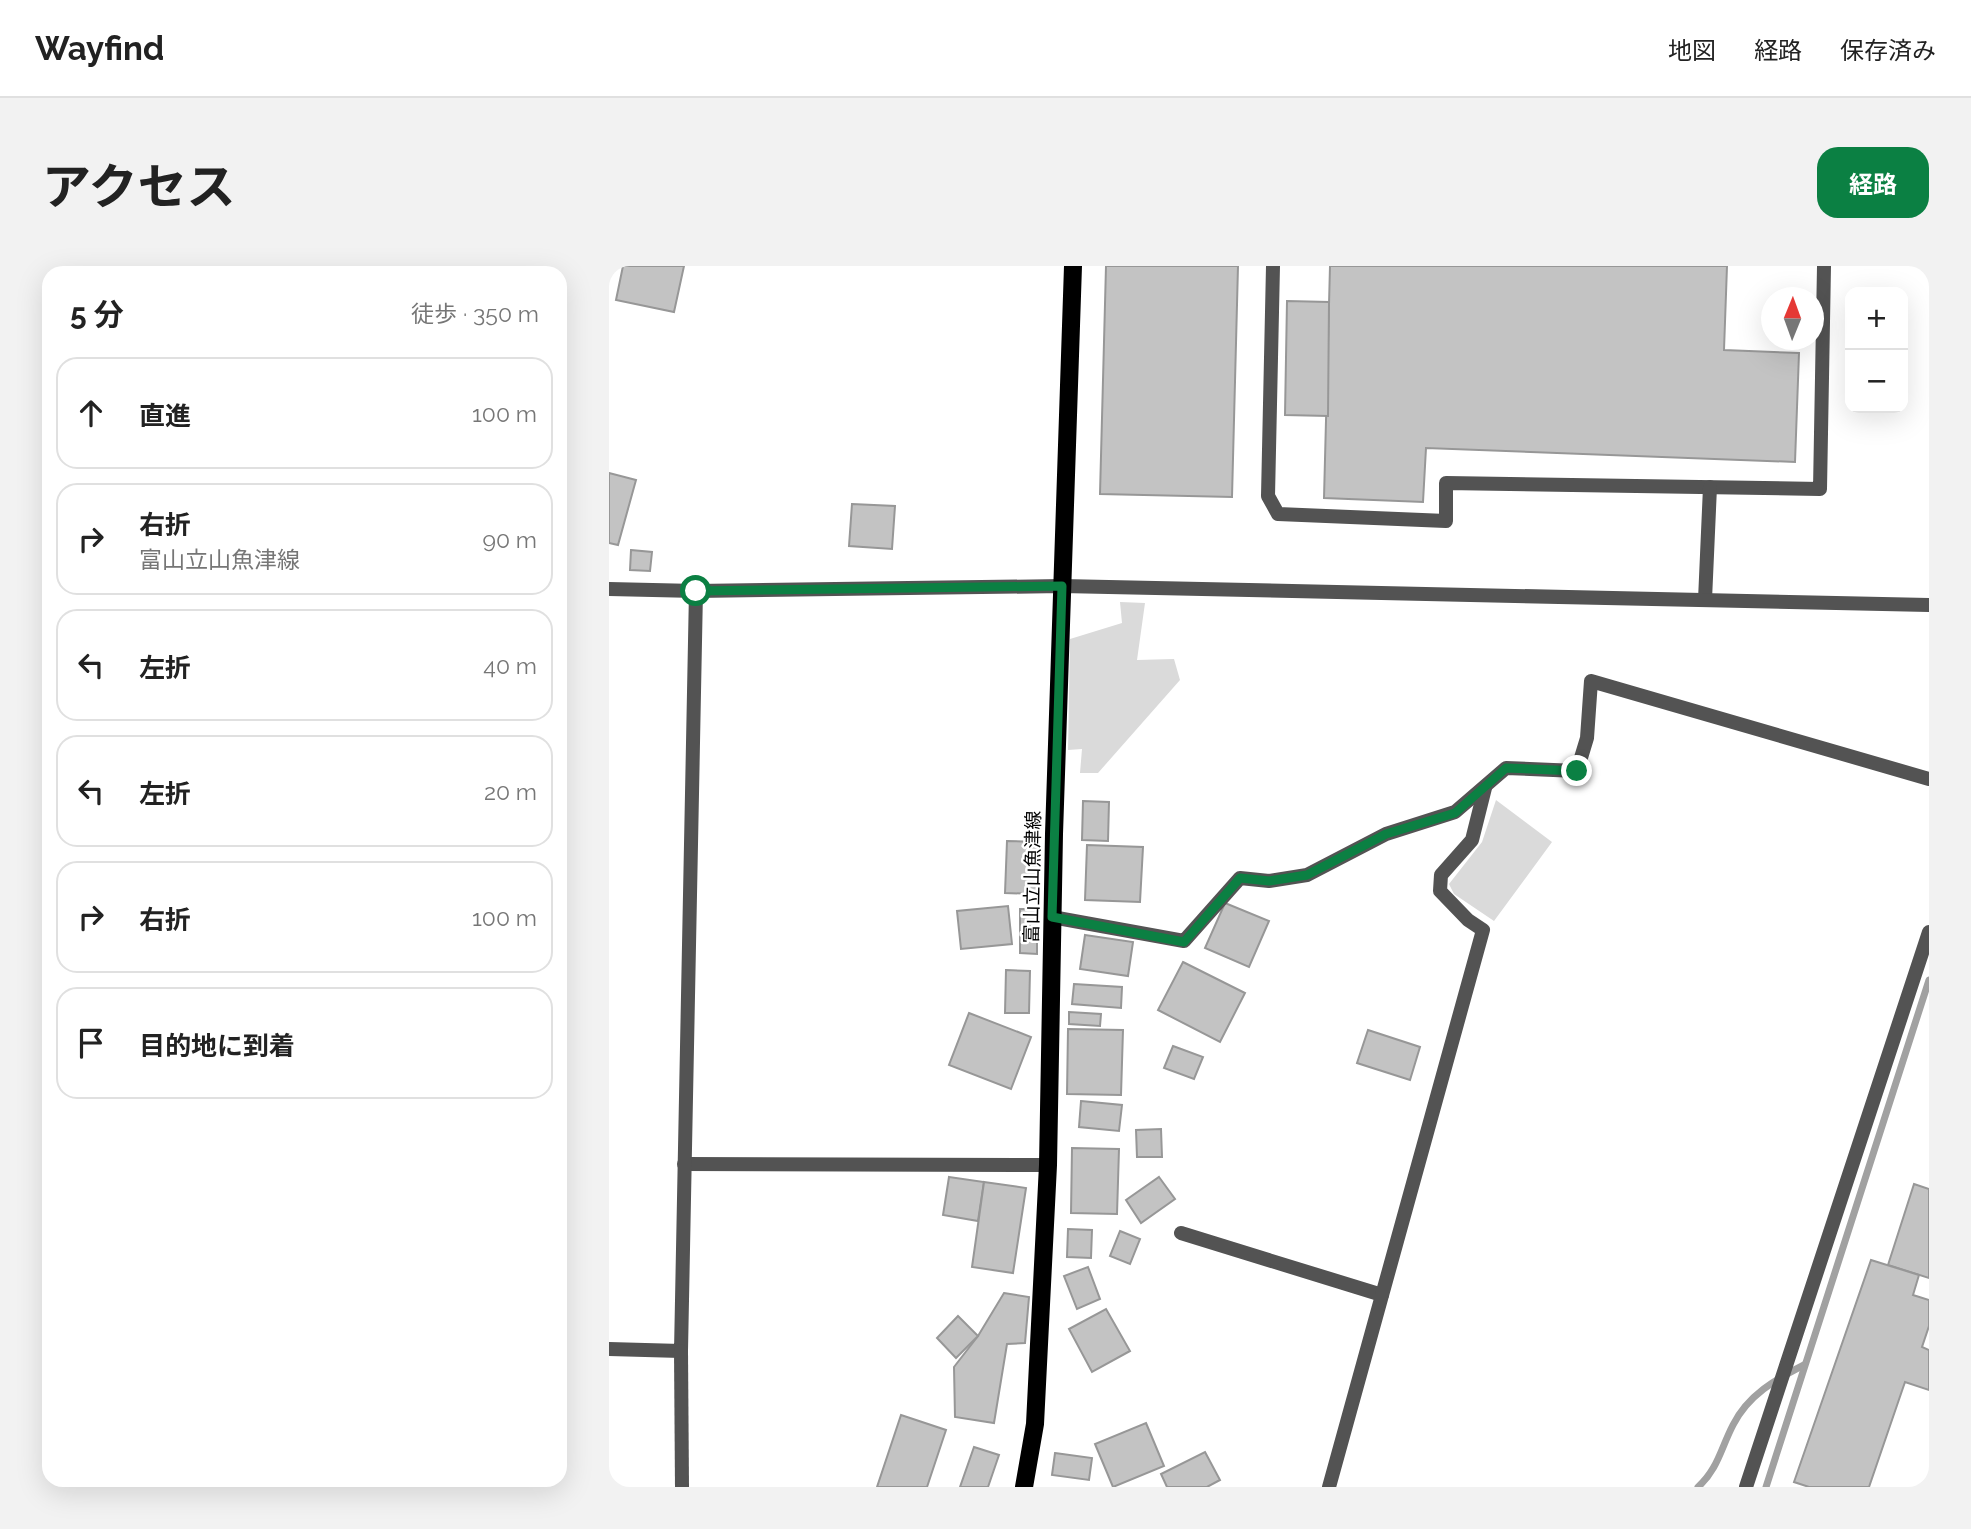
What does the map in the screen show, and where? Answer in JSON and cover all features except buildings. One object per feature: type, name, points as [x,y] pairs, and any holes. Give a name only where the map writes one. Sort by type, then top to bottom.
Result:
[{"type":"main road","name":"富山立山魚津線","points":[[1024,1487],[1035,1424],[1048,1165],[1052,917],[1073,266]]},
{"type":"street","points":[[1273,266],[1268,496],[1278,513],[1446,521],[1446,483],[1820,489],[1824,266]]},
{"type":"street","points":[[1705,600],[1710,487]]},
{"type":"street","points":[[609,589],[696,591],[1062,586],[1929,605]]},
{"type":"street","points":[[682,1487],[681,1351],[696,591]]},
{"type":"street","points":[[1052,917],[1184,942],[1240,878],[1269,881],[1307,875],[1386,834],[1455,813],[1506,768],[1577,771],[1587,738],[1591,681],[1929,779]]},
{"type":"street","points":[[1329,1487],[1483,930],[1468,920],[1440,891],[1441,875],[1472,840],[1485,788]]},
{"type":"street","points":[[1746,1487],[1929,932]]},
{"type":"street","points":[[684,1164],[1048,1165]]},
{"type":"street","points":[[1181,1233],[1382,1295]]},
{"type":"street","points":[[609,1349],[681,1351]]},
{"type":"shaded area","points":[[1120,602],[1145,603],[1137,660],[1174,659],[1180,680],[1098,773],[1080,773],[1082,749],[1068,750],[1070,639],[1122,623]]},
{"type":"shaded area","points":[[1496,800],[1552,842],[1494,921],[1454,894],[1449,884],[1482,842]]},
{"type":"waterway","points":[[1766,1487],[1929,980]]},
{"type":"waterway","points":[[1698,1487],[1715,1466],[1733,1425],[1746,1405],[1773,1382],[1804,1365]]},
{"type":"route","points":[[696,591],[1062,586],[1052,917],[1184,942],[1240,878],[1269,881],[1307,875],[1386,834],[1455,813],[1506,768],[1577,771]]}]
